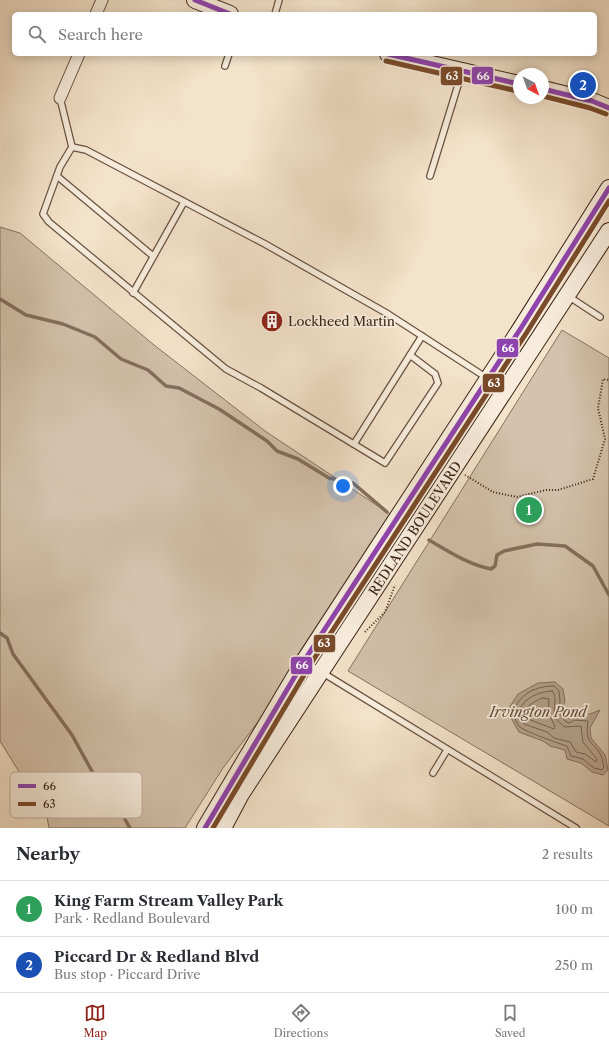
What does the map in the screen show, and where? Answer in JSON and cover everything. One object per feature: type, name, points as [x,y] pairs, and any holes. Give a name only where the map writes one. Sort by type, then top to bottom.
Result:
[{"type":"main road","points":[[195,0],[225,12]]},
{"type":"main road","points":[[397,56],[513,83]]},
{"type":"main road","points":[[549,90],[592,101],[609,108]]},
{"type":"main road","name":"REDLAND BOULEVARD","points":[[205,828],[304,661],[488,379],[609,188]]},
{"type":"main road","name":"REDLAND BOULEVARD","points":[[222,828],[241,794],[568,296],[609,230]]},
{"type":"street","points":[[97,12],[102,0]]},
{"type":"street","points":[[60,98],[78,56]]},
{"type":"lane","points":[[276,12],[279,0]]},
{"type":"lane","points":[[225,66],[228,56]]},
{"type":"lane","points":[[430,176],[462,71]]},
{"type":"lane","points":[[60,98],[72,146],[57,176],[43,214],[49,222],[226,370],[261,388],[385,463],[438,383],[435,374],[410,356]]},
{"type":"lane","points":[[72,146],[86,150],[265,244],[388,314],[505,390]]},
{"type":"lane","points":[[57,176],[153,256]]},
{"type":"lane","points":[[133,293],[184,202]]},
{"type":"lane","points":[[568,296],[600,317]]},
{"type":"lane","points":[[354,444],[422,336]]},
{"type":"lane","points":[[304,661],[576,828]]},
{"type":"lane","points":[[433,773],[447,750]]},
{"type":"path","points":[[463,473],[493,492],[517,497],[546,490],[558,490],[593,479],[605,439],[598,408],[603,379],[609,380]]},
{"type":"shaded area","points":[[0,227],[20,233],[154,345],[265,431],[399,520],[304,661],[223,768],[185,828],[49,828],[47,818],[142,818],[142,772],[19,772],[0,741]]},
{"type":"shaded area","points":[[562,330],[609,358],[609,826],[348,671]]},
{"type":"water","name":"Irvington Pond","points":[[555,682],[563,689],[565,701],[562,710],[569,719],[573,716],[585,716],[600,710],[590,728],[591,738],[605,755],[608,770],[603,775],[592,772],[581,763],[567,759],[565,750],[550,746],[543,741],[519,732],[511,718],[509,708],[518,694],[538,683]]},
{"type":"waterway","points":[[0,299],[26,315],[63,324],[95,337],[121,359],[148,370],[166,386],[179,388],[219,409],[267,441],[277,451],[298,459],[329,478],[353,483],[387,512]]},
{"type":"waterway","points":[[429,540],[467,561],[491,569],[495,566],[497,555],[504,551],[537,544],[565,546],[593,566],[609,595]]},
{"type":"waterway","points":[[0,633],[7,638],[13,654],[72,735],[92,772]]},
{"type":"waterway","points":[[124,818],[130,828]]},
{"type":"transit line","name":"66","points":[[195,0],[225,12]]},
{"type":"transit line","name":"66","points":[[397,56],[513,83]]},
{"type":"transit line","name":"63","points":[[386,61],[513,90]]},
{"type":"transit line","name":"66","points":[[549,90],[592,101],[609,108]]},
{"type":"transit line","name":"63","points":[[549,98],[590,108],[606,114]]},
{"type":"transit line","name":"66","points":[[205,828],[304,661],[521,328],[609,188]]},
{"type":"transit line","name":"63","points":[[213,828],[310,665],[527,332],[609,201]]},
{"type":"place","name":"Piccard Dr & Redland Blvd","points":[[583,85]]},
{"type":"place","name":"Lockheed Martin","points":[[272,321]]},
{"type":"place","name":"King Farm Stream Valley Park","points":[[529,510]]}]
